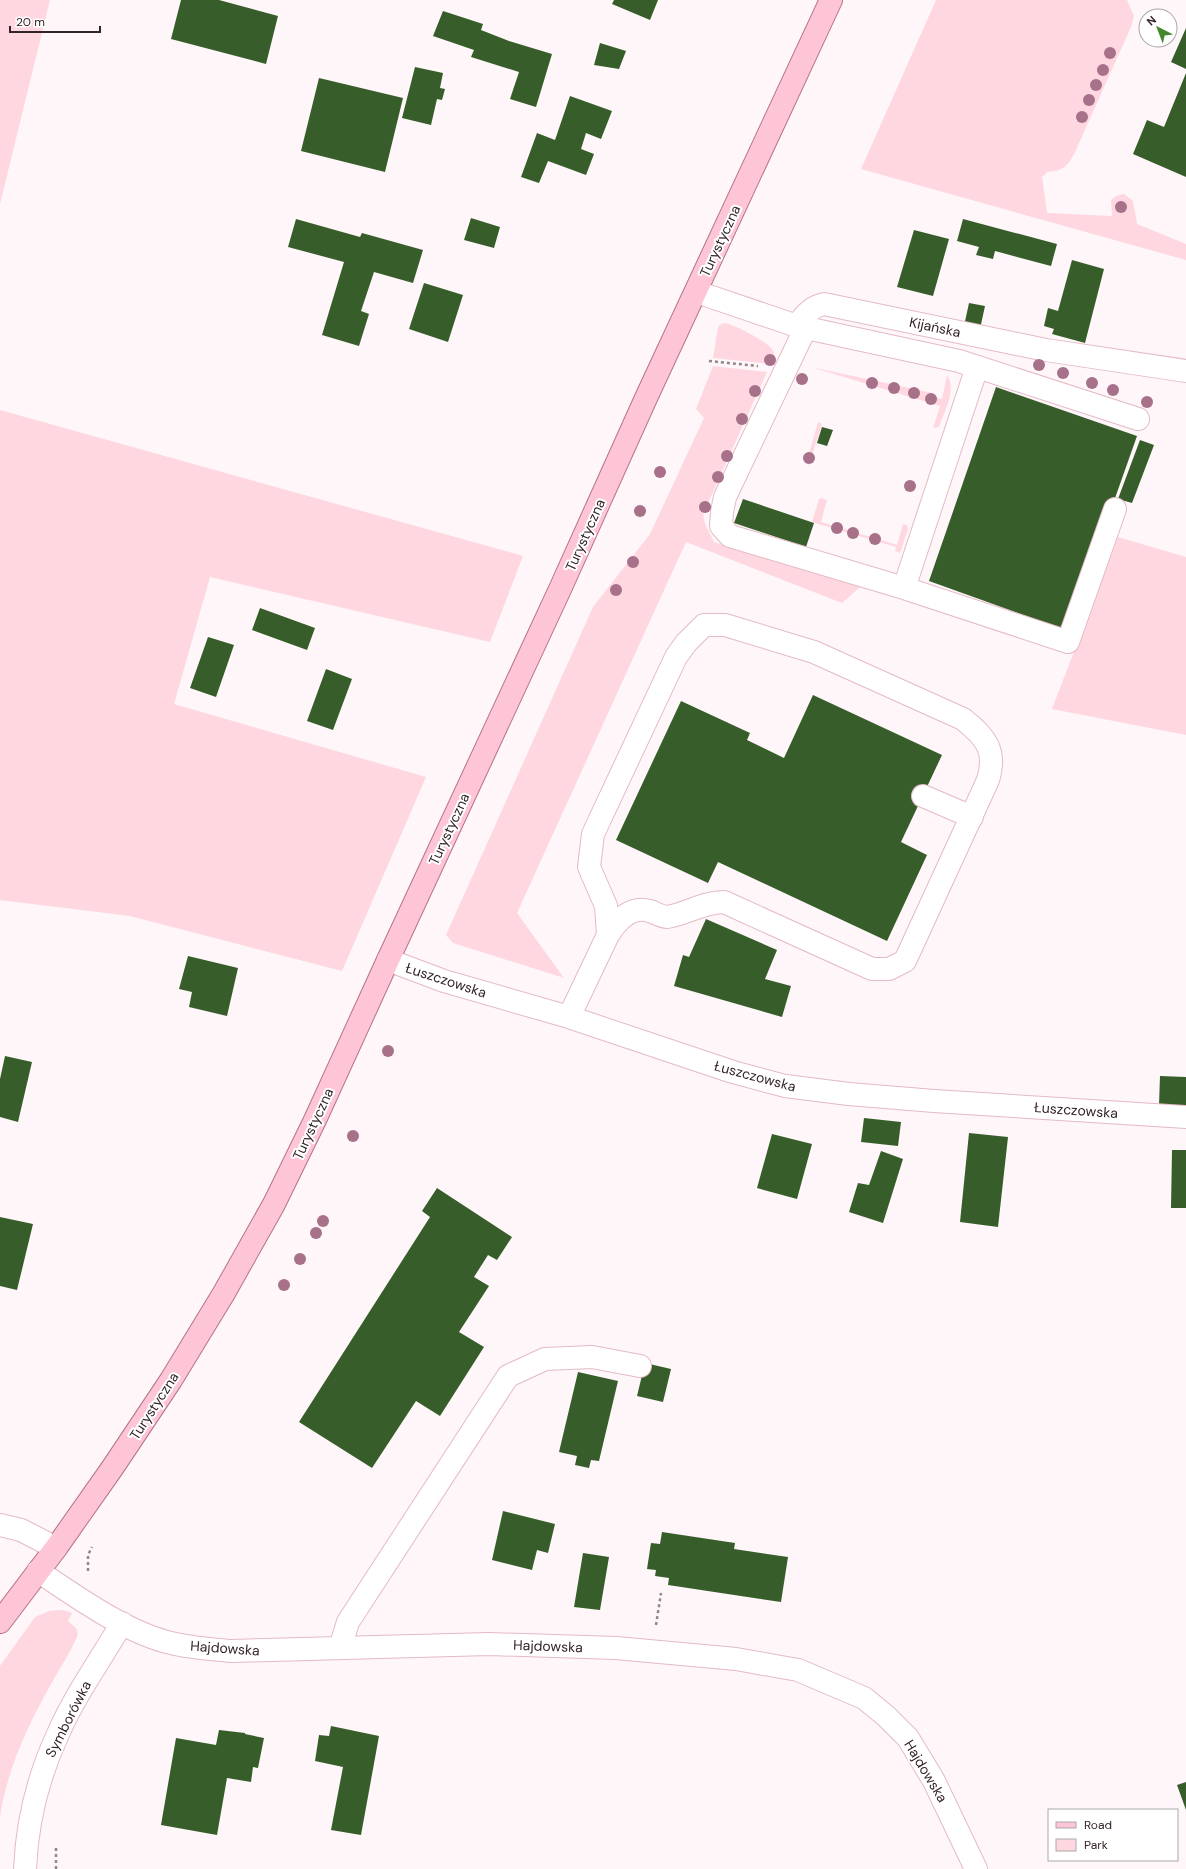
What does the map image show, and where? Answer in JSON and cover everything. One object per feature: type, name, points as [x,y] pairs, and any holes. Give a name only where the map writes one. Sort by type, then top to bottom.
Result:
[{"type":"main road","name":"Turystyczna","points":[[0,1622],[56,1548],[113,1467],[171,1380],[228,1287],[274,1204],[558,594],[646,398],[697,292],[831,0]]},
{"type":"street","points":[[697,292],[801,326],[959,361],[1138,419]]},
{"type":"street","name":"Kijańska","points":[[1115,509],[1068,642],[904,588],[730,536],[721,526],[725,497],[785,371],[801,326],[809,311],[818,305],[824,304],[1046,350],[1186,371]]},
{"type":"street","points":[[904,588],[977,367]]},
{"type":"street","points":[[568,1017],[608,935],[619,919],[632,912],[645,910],[666,917],[713,902],[724,902],[872,969],[889,969],[905,961],[988,780],[992,767],[990,748],[978,730],[963,719],[814,652],[725,626],[704,625],[686,643],[676,657],[592,834],[589,867],[606,906],[608,935]]},
{"type":"street","points":[[923,796],[972,817]]},
{"type":"street","name":"Łuszczowska","points":[[388,960],[444,981],[568,1017],[710,1065],[785,1086],[849,1094],[934,1101],[1186,1117]]},
{"type":"street","points":[[340,1648],[348,1622],[508,1376],[545,1359],[592,1357],[640,1366]]},
{"type":"street","points":[[0,1525],[21,1530],[56,1548]]},
{"type":"street","name":"Hajdowska","points":[[38,1570],[81,1600],[122,1623],[170,1643],[189,1646],[231,1651],[489,1644],[616,1648],[736,1659],[798,1670],[864,1698],[886,1716],[908,1738],[934,1780],[976,1869]]},
{"type":"street","name":"Symborówka","points":[[25,1869],[26,1838],[45,1765],[58,1733],[122,1623]]},
{"type":"path","points":[[709,361],[785,371]]},
{"type":"path","points":[[89,1576],[87,1566],[88,1555],[94,1543]]},
{"type":"path","points":[[652,1651],[661,1593]]},
{"type":"path","points":[[56,1842],[56,1869]]},
{"type":"green space","points":[[0,0],[50,0],[0,204]]},
{"type":"green space","points":[[936,0],[1127,0],[1134,16],[1131,27],[1075,152],[1070,161],[1064,167],[1047,172],[1042,176],[1047,213],[1112,216],[1111,200],[1116,196],[1124,194],[1133,201],[1137,224],[1186,244],[1186,260],[861,169]]},
{"type":"green space","points":[[725,323],[750,334],[769,346],[774,355],[772,364],[713,358],[718,327]]},
{"type":"green space","points":[[713,366],[767,372],[703,514],[705,524],[714,542],[860,587],[842,603],[686,542],[517,913],[564,978],[453,943],[446,935],[593,607],[650,534],[704,418],[696,409]]},
{"type":"green space","points":[[811,367],[932,393],[932,396],[942,399],[947,375],[951,387],[949,401],[939,427],[933,428],[940,406]]},
{"type":"green space","points":[[0,410],[523,556],[490,642],[210,577],[174,704],[426,777],[342,971],[130,916],[0,900]]},
{"type":"green space","points":[[818,422],[822,424],[809,465],[806,464]]},
{"type":"green space","points":[[821,498],[827,500],[821,522],[897,545],[903,524],[907,525],[908,529],[900,553],[895,551],[896,547],[812,522],[819,499]]},
{"type":"green space","points":[[1118,537],[1186,557],[1186,735],[1052,709]]},
{"type":"green space","points":[[63,1610],[72,1613],[68,1621],[76,1628],[78,1634],[33,1717],[19,1749],[8,1782],[0,1817],[0,1666],[35,1617],[49,1611]]},
{"type":"building","points":[[181,0],[219,0],[278,16],[266,64],[171,39]]},
{"type":"building","points":[[614,0],[658,0],[650,20],[612,4]]},
{"type":"building","points":[[443,11],[483,24],[481,30],[509,41],[552,54],[536,107],[510,99],[519,72],[471,57],[474,50],[433,36]]},
{"type":"building","points":[[1186,28],[1186,69],[1171,62]]},
{"type":"building","points":[[600,43],[626,51],[619,69],[594,65]]},
{"type":"building","points":[[415,67],[443,73],[440,88],[445,89],[442,100],[437,99],[431,125],[402,118]]},
{"type":"building","points":[[1186,73],[1186,177],[1133,154],[1147,120],[1164,127]]},
{"type":"building","points":[[319,78],[403,98],[385,172],[301,151]]},
{"type":"building","points":[[570,96],[612,111],[601,139],[586,133],[581,149],[594,154],[586,175],[548,161],[539,183],[521,177],[537,133],[555,140]]},
{"type":"building","points":[[471,218],[500,227],[494,248],[464,240]]},
{"type":"building","points":[[296,219],[360,237],[362,233],[423,250],[413,283],[374,272],[361,311],[369,314],[359,346],[322,335],[344,262],[288,247]]},
{"type":"building","points":[[963,219],[1057,244],[1051,266],[995,251],[993,259],[976,255],[979,247],[957,241]]},
{"type":"building","points":[[914,230],[949,239],[933,296],[897,287]]},
{"type":"building","points":[[1072,260],[1104,269],[1085,343],[1052,334],[1054,329],[1044,326],[1048,308],[1058,311]]},
{"type":"building","points":[[424,283],[463,295],[448,342],[409,329]]},
{"type":"building","points":[[969,303],[985,306],[980,329],[964,326]]},
{"type":"building","points":[[996,387],[1137,436],[1068,631],[929,581]]},
{"type":"building","points":[[822,427],[833,430],[827,446],[817,443]]},
{"type":"building","points":[[1140,440],[1154,445],[1132,503],[1118,499]]},
{"type":"building","points":[[743,499],[814,523],[806,547],[734,523]]},
{"type":"building","points":[[260,608],[315,628],[307,650],[252,630]]},
{"type":"building","points":[[208,637],[234,645],[216,697],[190,688]]},
{"type":"building","points":[[326,669],[352,679],[333,730],[307,721]]},
{"type":"building","points":[[813,695],[942,755],[901,842],[927,855],[887,941],[718,862],[708,883],[616,840],[681,701],[750,733],[747,740],[784,758]]},
{"type":"building","points":[[706,919],[777,950],[765,979],[791,986],[782,1017],[674,986],[683,955],[689,957]]},
{"type":"building","points":[[188,956],[238,968],[227,1016],[189,1007],[192,992],[179,989]]},
{"type":"building","points":[[5,1056],[32,1062],[18,1122],[0,1117],[0,1079]]},
{"type":"building","points":[[1160,1076],[1186,1077],[1186,1105],[1159,1105]]},
{"type":"building","points":[[864,1118],[901,1122],[898,1146],[861,1142]]},
{"type":"building","points":[[969,1133],[1008,1137],[998,1227],[960,1222]]},
{"type":"building","points":[[772,1134],[812,1144],[797,1199],[757,1188]]},
{"type":"building","points":[[1172,1150],[1186,1150],[1186,1208],[1171,1208]]},
{"type":"building","points":[[881,1151],[903,1159],[883,1223],[849,1212],[858,1183],[869,1185]]},
{"type":"building","points":[[437,1188],[512,1237],[497,1260],[488,1255],[474,1277],[489,1286],[459,1332],[484,1347],[440,1416],[416,1401],[372,1468],[299,1422],[430,1217],[422,1211]]},
{"type":"building","points":[[0,1217],[33,1224],[17,1290],[0,1286]]},
{"type":"building","points":[[645,1363],[671,1369],[663,1402],[637,1396]]},
{"type":"building","points":[[578,1372],[618,1381],[599,1461],[591,1460],[589,1468],[575,1465],[577,1456],[559,1452]]},
{"type":"building","points":[[503,1511],[555,1524],[548,1553],[537,1550],[532,1570],[492,1560]]},
{"type":"building","points":[[662,1532],[735,1543],[734,1549],[788,1557],[781,1602],[668,1585],[669,1578],[655,1576],[656,1570],[647,1569],[651,1543],[660,1544]]},
{"type":"building","points":[[583,1553],[609,1557],[600,1610],[574,1607]]},
{"type":"building","points":[[331,1726],[379,1736],[361,1835],[331,1830],[343,1767],[315,1761],[319,1735],[329,1736]]},
{"type":"building","points":[[219,1730],[245,1733],[264,1738],[258,1768],[253,1767],[251,1782],[227,1778],[217,1835],[161,1825],[176,1738],[216,1745]]},
{"type":"building","points":[[1186,1782],[1186,1810],[1177,1785]]}]
